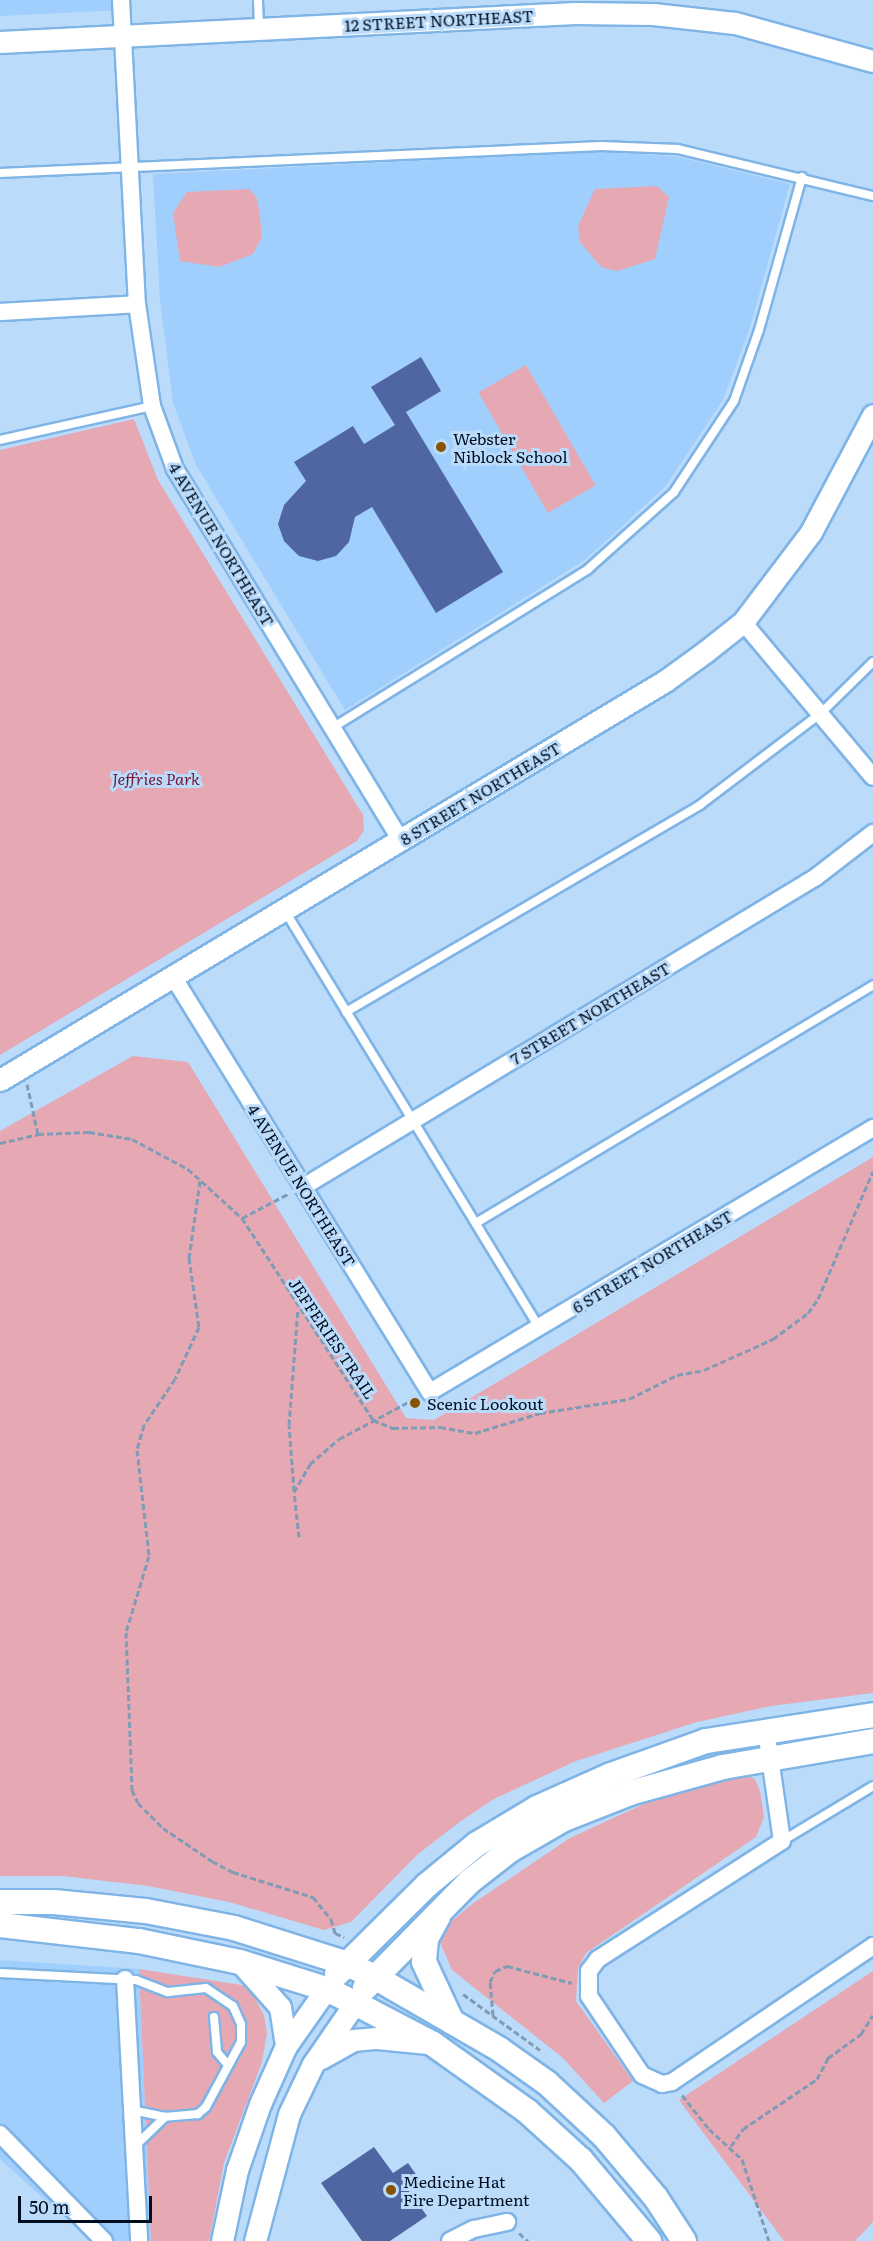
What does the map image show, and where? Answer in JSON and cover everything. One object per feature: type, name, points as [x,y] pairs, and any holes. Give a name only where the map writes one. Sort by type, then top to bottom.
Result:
[{"type":"main road","points":[[326,1989],[345,1963],[362,1946],[477,1844],[537,1808],[610,1775],[706,1741],[873,1715]]},
{"type":"main road","points":[[355,2002],[373,1976],[448,1899],[510,1850],[564,1820],[630,1793],[770,1757],[873,1741]]},
{"type":"main road","points":[[448,1899],[426,1939],[424,1962],[452,2022]]},
{"type":"main road","points":[[0,1902],[146,1911],[234,1928],[345,1963],[373,1976],[452,2022],[547,2083],[604,2136],[656,2198],[684,2241]]},
{"type":"main road","points":[[0,1925],[139,1941],[240,1962],[326,1989],[355,2002],[433,2044],[489,2082],[581,2160],[649,2241]]},
{"type":"street","name":"4 AVENUE NORTHEAST","points":[[121,0],[137,304],[152,406],[175,469],[401,841]]},
{"type":"street","name":"12 STREET NORTHEAST","points":[[0,42],[575,13],[653,14],[735,23],[873,61]]},
{"type":"street","points":[[0,312],[137,304]]},
{"type":"street","name":"8 STREET NORTHEAST","points":[[0,1080],[174,978],[665,681],[743,622],[811,532],[863,441],[873,415]]},
{"type":"street","points":[[743,622],[873,777]]},
{"type":"street","name":"7 STREET NORTHEAST","points":[[303,1187],[816,877],[873,833]]},
{"type":"street","name":"4 AVENUE NORTHEAST","points":[[174,978],[429,1392]]},
{"type":"street","name":"6 STREET NORTHEAST","points":[[429,1392],[873,1128]]},
{"type":"street","points":[[766,1730],[782,1841],[598,1959],[589,1971],[587,1987],[642,2075],[662,2084],[672,2082],[873,1946]]},
{"type":"street","points":[[240,1962],[280,2007],[286,2046]]},
{"type":"street","points":[[125,1979],[139,2241]]},
{"type":"street","points":[[222,2241],[237,2170],[260,2104],[286,2046],[326,1989]]},
{"type":"street","points":[[255,2241],[289,2114],[313,2064],[355,2002]]},
{"type":"street","points":[[313,2064],[333,2049],[353,2040],[377,2038],[433,2044]]},
{"type":"street","points":[[0,2134],[104,2241]]},
{"type":"street","points":[[450,2241],[474,2229],[507,2222]]},
{"type":"lane","points":[[258,0],[259,29]]},
{"type":"lane","points":[[0,173],[601,146],[678,149],[802,177],[873,196]]},
{"type":"lane","points":[[332,728],[588,569],[674,492],[734,401],[759,330],[802,177]]},
{"type":"lane","points":[[0,440],[152,406]]},
{"type":"lane","points":[[346,1012],[700,805],[820,714],[873,662]]},
{"type":"lane","points":[[285,911],[540,1328]]},
{"type":"lane","points":[[476,1223],[873,985]]},
{"type":"lane","points":[[782,1841],[873,1786]]},
{"type":"lane","points":[[0,1973],[125,1979],[168,1992],[206,1988],[226,1999],[238,2015],[243,2032],[237,2052],[227,2064],[206,2107],[198,2114],[165,2117],[132,2110]]},
{"type":"lane","points":[[214,2017],[217,2052],[227,2064]]},
{"type":"lane","points":[[134,2148],[165,2117]]},
{"type":"path","points":[[19,1069],[33,1099],[38,1134]]},
{"type":"path","name":"JEFFERIES TRAIL","points":[[0,1143],[38,1134],[89,1132],[132,1139],[180,1164],[242,1218],[298,1308],[373,1420],[411,1430],[440,1427],[486,1431],[540,1413],[630,1399],[677,1375],[746,1354],[795,1323],[818,1299],[873,1171]]},
{"type":"path","points":[[200,1181],[189,1258],[199,1327],[175,1379],[144,1425],[137,1450],[149,1556],[126,1632],[132,1790],[138,1803],[163,1828],[233,1872],[313,1897],[331,1919],[335,1933],[362,1946]]},
{"type":"path","points":[[242,1218],[303,1187]]},
{"type":"path","points":[[298,1308],[290,1425],[294,1492],[300,1537]]},
{"type":"path","points":[[294,1492],[310,1464],[327,1447],[373,1420],[429,1392]]},
{"type":"path","points":[[493,2016],[490,1982],[495,1971],[507,1966],[587,1987]]},
{"type":"path","points":[[731,2146],[743,2129],[817,2079],[828,2058],[861,2034],[873,2015]]},
{"type":"path","points":[[672,2082],[709,2129],[731,2146],[745,2168],[769,2241]]},
{"type":"shaded area","points":[[0,0],[121,0],[121,10],[0,16]]},
{"type":"shaded area","name":"Webster Niblock School","points":[[598,152],[675,156],[790,184],[750,328],[723,400],[665,487],[585,560],[345,710],[196,465],[173,403],[160,300],[153,174]]},
{"type":"shaded area","points":[[0,1960],[139,1969],[151,2241],[90,2241],[0,2159]]},
{"type":"green space","points":[[657,186],[669,197],[655,259],[617,271],[601,267],[580,242],[578,226],[595,189]]},
{"type":"green space","points":[[249,189],[257,198],[262,237],[253,254],[219,267],[180,261],[173,213],[187,192]]},
{"type":"green space","points":[[526,365],[596,485],[548,513],[478,392]]},
{"type":"green space","name":"Jeffries Park","points":[[134,419],[158,480],[363,815],[364,830],[357,841],[0,1055],[0,450]]},
{"type":"green space","points":[[133,1056],[188,1062],[406,1418],[434,1420],[873,1157],[873,1693],[771,1706],[697,1722],[576,1761],[494,1799],[461,1821],[418,1854],[351,1922],[324,1930],[229,1902],[148,1886],[63,1876],[0,1876],[0,1131]]},
{"type":"green space","points":[[743,1775],[755,1779],[760,1791],[764,1817],[756,1837],[586,1953],[578,1968],[576,2001],[633,2081],[604,2103],[563,2058],[452,1970],[439,1940],[446,1926],[472,1904],[570,1838],[672,1791]]},
{"type":"green space","points":[[139,1969],[248,1986],[264,2015],[267,2033],[262,2062],[224,2163],[209,2241],[151,2241]]},
{"type":"green space","points":[[873,1971],[873,2222],[855,2241],[784,2241],[679,2100]]},
{"type":"building","points":[[421,357],[441,391],[406,412],[503,572],[436,613],[372,507],[355,517],[349,542],[336,556],[318,561],[299,556],[284,541],[278,524],[284,505],[306,481],[294,462],[353,426],[364,444],[395,425],[371,387]]},
{"type":"building","points":[[374,2147],[393,2173],[408,2163],[422,2183],[409,2191],[427,2216],[390,2241],[362,2241],[321,2183]]},
{"type":"place","name":"Webster Niblock School","points":[[441,447]]},
{"type":"place","name":"Scenic Lookout","points":[[415,1403]]},
{"type":"place","name":"Medicine Hat Fire Department","points":[[391,2190]]}]
